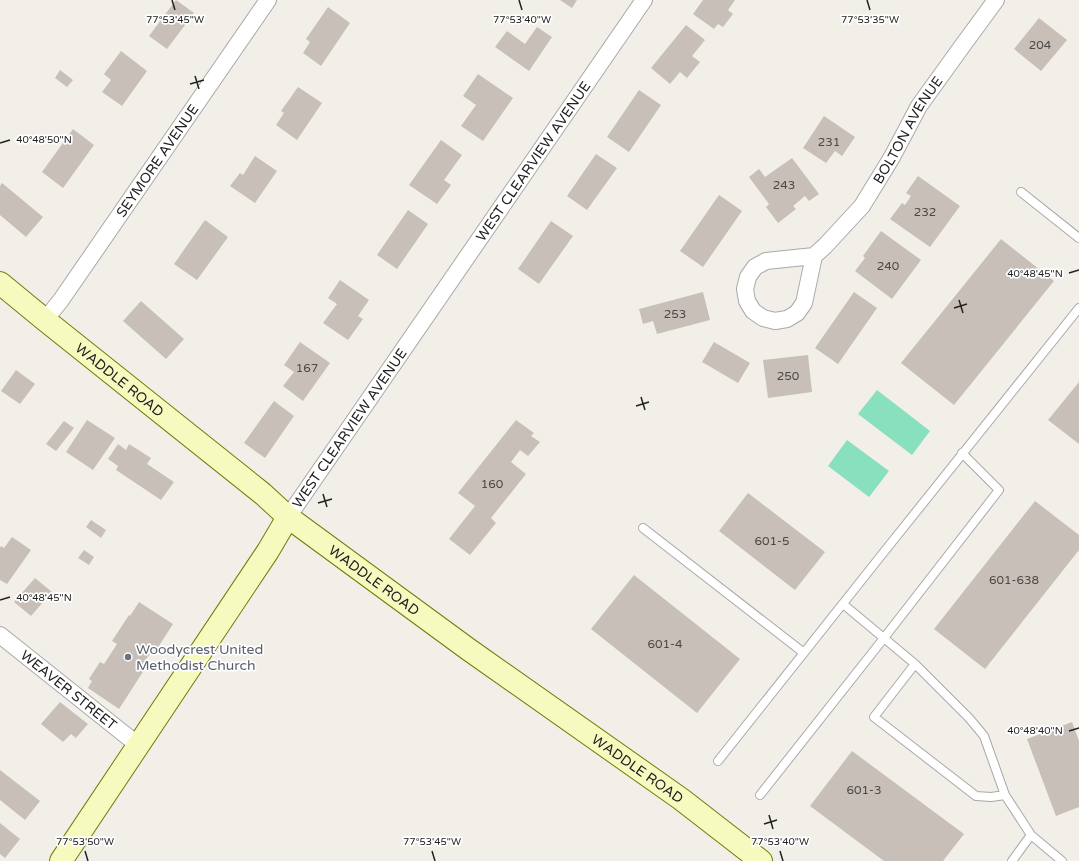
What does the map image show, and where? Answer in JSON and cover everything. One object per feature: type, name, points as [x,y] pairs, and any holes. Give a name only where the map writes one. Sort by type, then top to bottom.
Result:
[{"type":"main road","name":"WADDLE ROAD","points":[[0,283],[44,320],[263,494],[288,517],[468,649],[680,799],[761,861]]},
{"type":"main road","name":"WEST CLEARVIEW AVENUE","points":[[61,861],[268,551],[288,517]]},
{"type":"street","name":"SEYMORE AVENUE","points":[[44,320],[61,300],[268,0]]},
{"type":"street","name":"WEST CLEARVIEW AVENUE","points":[[288,517],[644,0]]},
{"type":"street","name":"BOLTON AVENUE","points":[[814,256],[862,206],[892,157],[919,106],[996,0]]},
{"type":"street","points":[[814,256],[804,303],[797,313],[787,319],[775,321],[763,318],[753,311],[747,300],[745,288],[748,277],[755,267],[766,261],[814,256]]},
{"type":"street","name":"WEAVER STREET","points":[[0,635],[138,745]]},
{"type":"lane","points":[[1021,192],[1079,238]]},
{"type":"lane","points":[[718,761],[1079,308]]},
{"type":"lane","points":[[760,795],[999,490],[962,453]]},
{"type":"lane","points":[[643,528],[804,653]]},
{"type":"lane","points":[[843,604],[915,664],[969,718],[984,736],[1005,795],[1031,835],[1062,861]]},
{"type":"lane","points":[[915,664],[874,717],[976,796],[991,797],[1005,795]]},
{"type":"lane","points":[[1012,861],[1031,835]]},
{"type":"green space","points":[[877,390],[930,431],[912,455],[858,414]]},
{"type":"green space","points":[[847,440],[889,471],[869,497],[828,466]]},
{"type":"building","points":[[176,0],[194,13],[167,49],[149,36]]},
{"type":"building","points":[[560,0],[577,0],[572,8]]},
{"type":"building","points":[[703,0],[735,0],[728,10],[733,14],[723,27],[718,24],[714,29],[693,14]]},
{"type":"building","points":[[328,7],[350,23],[321,66],[303,53],[310,42],[306,39]]},
{"type":"building","points":[[1039,18],[1067,40],[1041,71],[1014,49]]},
{"type":"building","points":[[686,25],[705,40],[692,56],[700,62],[687,78],[680,72],[670,84],[651,68]]},
{"type":"building","points":[[537,27],[552,37],[529,71],[495,47],[507,31],[525,44]]},
{"type":"building","points":[[121,51],[147,71],[122,106],[102,92],[111,80],[104,74]]},
{"type":"building","points":[[60,70],[73,80],[67,87],[55,78]]},
{"type":"building","points":[[478,74],[513,98],[483,141],[461,126],[476,105],[463,96]]},
{"type":"building","points":[[298,87],[322,103],[297,140],[276,125],[284,113],[281,111]]},
{"type":"building","points":[[639,90],[661,105],[629,152],[607,137]]},
{"type":"building","points":[[824,116],[855,137],[842,156],[835,151],[826,163],[803,148]]},
{"type":"building","points":[[73,129],[94,145],[63,188],[42,172]]},
{"type":"building","points":[[441,140],[462,155],[444,180],[451,185],[437,204],[409,185]]},
{"type":"building","points":[[596,154],[617,168],[587,210],[567,196]]},
{"type":"building","points":[[255,156],[277,171],[255,203],[230,186],[240,173],[243,175]]},
{"type":"building","points":[[792,158],[819,194],[809,201],[805,196],[793,206],[796,209],[778,223],[766,207],[769,204],[749,177],[759,169],[765,177]]},
{"type":"building","points":[[918,176],[960,206],[930,247],[890,219],[902,203],[905,205],[911,196],[906,193]]},
{"type":"building","points":[[2,183],[43,217],[26,237],[0,215],[0,186]]},
{"type":"building","points":[[719,195],[742,211],[703,267],[680,251]]},
{"type":"building","points":[[408,210],[428,224],[397,269],[377,255]]},
{"type":"building","points":[[205,220],[228,237],[197,280],[174,264]]},
{"type":"building","points":[[551,221],[573,236],[539,284],[518,269]]},
{"type":"building","points":[[881,231],[921,260],[892,299],[855,271],[865,258],[863,256]]},
{"type":"building","points":[[1001,239],[1054,281],[954,405],[901,363]]},
{"type":"building","points":[[340,280],[369,300],[358,316],[363,319],[348,340],[323,323],[337,304],[328,298]]},
{"type":"building","points":[[703,292],[710,320],[657,334],[653,321],[643,324],[639,309]]},
{"type":"building","points":[[854,292],[877,308],[838,364],[815,348]]},
{"type":"building","points":[[141,301],[184,339],[166,359],[123,321]]},
{"type":"building","points":[[300,342],[330,363],[303,401],[283,386],[294,372],[284,365]]},
{"type":"building","points":[[714,342],[750,363],[738,383],[702,362]]},
{"type":"building","points":[[808,355],[812,392],[768,398],[763,360]]},
{"type":"building","points":[[16,370],[35,384],[20,404],[1,391]]},
{"type":"building","points":[[1079,382],[1079,444],[1048,420]]},
{"type":"building","points":[[274,401],[294,416],[265,458],[244,443]]},
{"type":"building","points":[[87,420],[115,438],[93,470],[66,452]]},
{"type":"building","points":[[516,420],[534,433],[531,436],[540,442],[528,456],[520,450],[511,462],[526,474],[491,518],[496,523],[470,555],[449,539],[475,506],[458,493]]},
{"type":"building","points":[[64,421],[74,428],[56,451],[46,444]]},
{"type":"building","points":[[118,444],[126,450],[129,444],[151,458],[147,464],[174,482],[161,500],[116,470],[118,466],[108,459]]},
{"type":"building","points":[[748,493],[825,552],[795,590],[719,531]]},
{"type":"building","points":[[1035,501],[1079,535],[1079,550],[985,669],[934,629]]},
{"type":"building","points":[[91,520],[106,530],[101,538],[86,527]]},
{"type":"building","points":[[12,537],[31,550],[7,584],[0,580],[0,548],[1,546],[4,548]]},
{"type":"building","points":[[84,550],[94,557],[89,565],[78,558]]},
{"type":"building","points":[[634,575],[740,659],[697,713],[591,629]]},
{"type":"building","points":[[35,578],[52,592],[31,616],[14,602]]},
{"type":"building","name":"Woodycrest United Methodist Church","points":[[139,602],[173,624],[155,652],[153,650],[144,662],[148,664],[119,709],[88,688],[92,681],[89,679],[100,662],[104,664],[117,644],[112,641]]},
{"type":"building","points":[[60,702],[88,724],[76,738],[71,734],[63,742],[41,724]]},
{"type":"building","points":[[1072,722],[1079,741],[1079,807],[1056,816],[1027,739]]},
{"type":"building","points":[[852,751],[964,834],[943,861],[884,861],[810,806]]},
{"type":"building","points":[[0,770],[40,801],[25,820],[0,800]]},
{"type":"building","points":[[0,823],[20,839],[5,858],[0,854]]},
{"type":"place","name":"Woodycrest United Methodist Church","points":[[128,657]]}]
